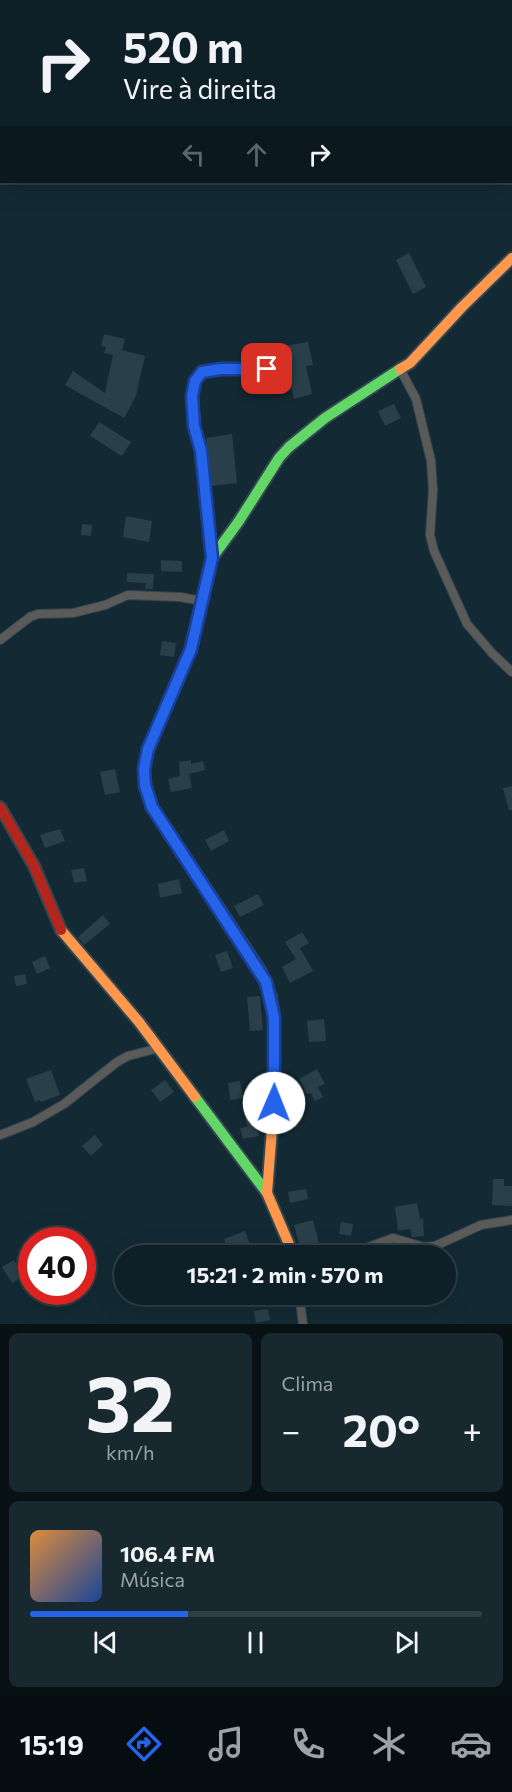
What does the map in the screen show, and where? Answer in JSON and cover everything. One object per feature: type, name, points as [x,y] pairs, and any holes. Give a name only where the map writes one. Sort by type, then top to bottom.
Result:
[{"type":"street","points":[[212,558],[239,521],[279,458],[289,447],[325,417],[411,363],[462,307],[512,258]]},
{"type":"street","points":[[267,369],[221,369],[202,372],[195,381],[192,396],[194,426],[201,451],[212,558],[191,649],[148,749],[144,769],[145,785],[152,807],[260,970],[271,997],[274,1017],[274,1103],[267,1193]]},
{"type":"street","points":[[400,369],[416,399],[431,461],[433,490],[430,535],[434,551],[467,624],[512,672]]},
{"type":"street","points":[[0,640],[30,617],[38,614],[73,613],[105,605],[128,595],[180,597],[202,601]]},
{"type":"street","points":[[0,807],[34,866],[58,926],[159,1048],[267,1193],[290,1245]]},
{"type":"street","points":[[0,1135],[33,1122],[64,1104],[117,1062],[128,1056],[159,1048]]},
{"type":"street","points":[[437,1245],[481,1225],[512,1220]]},
{"type":"street","points":[[374,1245],[393,1238],[420,1245]]},
{"type":"street","points":[[300,1305],[303,1324]]},
{"type":"building","points":[[409,253],[426,287],[413,294],[396,260]]},
{"type":"building","points":[[104,334],[125,339],[122,350],[145,356],[136,396],[124,418],[65,385],[73,371],[105,393],[113,355],[104,353],[106,347],[101,346]]},
{"type":"building","points":[[308,342],[313,365],[306,366],[312,394],[294,399],[279,347]]},
{"type":"building","points":[[394,404],[401,418],[385,426],[378,411]]},
{"type":"building","points":[[99,422],[131,442],[122,456],[90,436]]},
{"type":"building","points":[[232,434],[237,483],[211,486],[206,438]]},
{"type":"building","points":[[126,516],[152,521],[149,542],[123,537]]},
{"type":"building","points":[[82,524],[92,525],[91,536],[81,535]]},
{"type":"building","points":[[161,560],[182,561],[182,572],[161,571]]},
{"type":"building","points":[[127,573],[154,574],[153,589],[145,589],[146,583],[127,582]]},
{"type":"building","points":[[162,641],[176,643],[174,657],[160,655]]},
{"type":"building","points":[[191,760],[191,764],[203,761],[205,770],[189,774],[192,788],[171,792],[168,779],[180,776],[179,762]]},
{"type":"building","points":[[115,769],[120,792],[105,795],[100,772]]},
{"type":"building","points":[[512,786],[512,810],[509,810],[503,788]]},
{"type":"building","points":[[60,829],[65,841],[45,848],[40,835]]},
{"type":"building","points":[[224,830],[229,841],[211,851],[205,840]]},
{"type":"building","points":[[84,868],[87,881],[74,883],[71,870]]},
{"type":"building","points":[[179,879],[182,893],[160,898],[158,884]]},
{"type":"building","points":[[258,894],[264,905],[240,917],[234,906]]},
{"type":"building","points":[[103,915],[110,924],[84,945],[78,937]]},
{"type":"building","points":[[302,932],[309,943],[300,948],[313,971],[290,983],[282,967],[296,959],[285,942]]},
{"type":"building","points":[[227,951],[233,968],[221,972],[215,955]]},
{"type":"building","points":[[45,956],[50,968],[37,974],[32,962]]},
{"type":"building","points":[[25,974],[27,984],[16,986],[14,976]]},
{"type":"building","points":[[260,996],[263,1030],[250,1031],[247,997]]},
{"type":"building","points":[[324,1019],[326,1041],[309,1042],[307,1021]]},
{"type":"building","points":[[317,1069],[325,1084],[318,1087],[323,1097],[315,1101],[311,1093],[307,1094],[299,1079]]},
{"type":"building","points":[[51,1070],[60,1095],[35,1102],[26,1079]]},
{"type":"building","points":[[165,1080],[174,1092],[160,1102],[151,1090]]},
{"type":"building","points":[[240,1081],[243,1098],[230,1100],[228,1083]]},
{"type":"building","points":[[254,1115],[259,1136],[243,1139],[240,1128],[247,1127],[245,1118]]},
{"type":"building","points":[[95,1135],[103,1145],[91,1156],[82,1146]]},
{"type":"building","points":[[493,1179],[504,1179],[504,1186],[512,1186],[512,1206],[492,1205]]},
{"type":"building","points":[[306,1189],[308,1199],[290,1203],[288,1192]]},
{"type":"building","points":[[417,1203],[420,1219],[423,1218],[424,1236],[412,1237],[410,1229],[398,1231],[395,1207]]},
{"type":"building","points":[[313,1220],[319,1245],[299,1245],[294,1225]]},
{"type":"building","points":[[341,1222],[353,1224],[351,1236],[339,1234]]},
{"type":"building","points":[[245,1231],[250,1245],[226,1245],[224,1239]]},
{"type":"building","points":[[14,1260],[18,1263],[18,1279],[12,1283],[2,1267]]},
{"type":"building","points":[[268,1309],[270,1320],[256,1323],[254,1311]]},
{"type":"traffic: fast","points":[[271,997],[260,970],[152,807],[145,785],[144,769],[148,749],[191,649],[212,558],[239,521],[279,458],[289,447],[325,418],[400,369]]},
{"type":"traffic: fast","points":[[195,1097],[267,1193]]},
{"type":"traffic: slow","points":[[400,369],[410,363],[512,258]]},
{"type":"traffic: slow","points":[[61,930],[139,1022],[195,1097]]},
{"type":"traffic: slow","points":[[271,997],[274,1017],[274,1103],[267,1193],[289,1245]]},
{"type":"traffic: jam","points":[[0,807],[34,866],[61,930]]},
{"type":"route","points":[[267,369],[221,369],[202,372],[195,381],[192,396],[194,426],[201,451],[212,558],[191,649],[154,732],[144,769],[145,785],[152,807],[266,982],[274,1017],[274,1103]]}]
